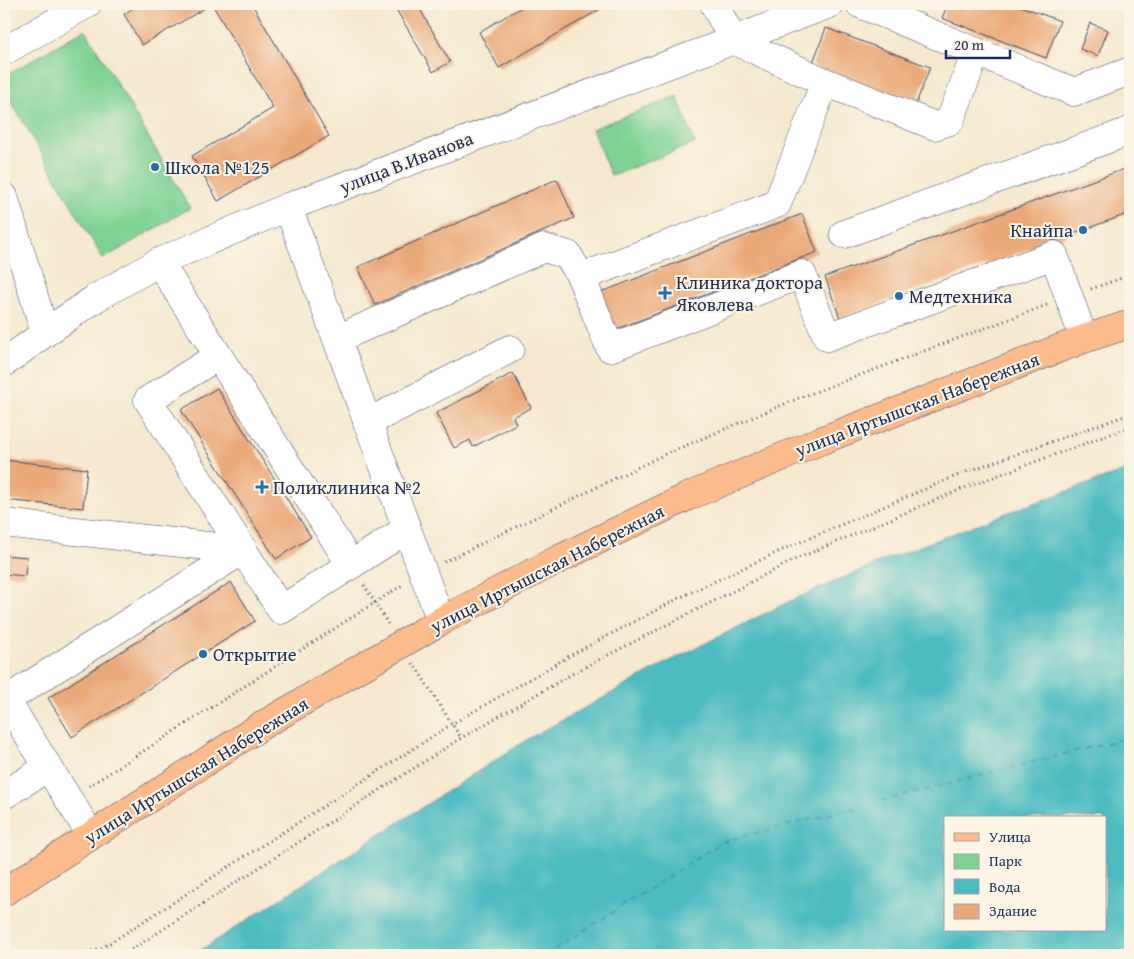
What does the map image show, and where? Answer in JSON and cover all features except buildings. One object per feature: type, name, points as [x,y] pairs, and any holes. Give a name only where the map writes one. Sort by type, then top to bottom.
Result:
[{"type":"main road","name":"улица Иртышская Набережная","points":[[4,892],[261,726],[440,621],[555,561],[688,496],[820,441],[1084,339],[1130,324]]},
{"type":"street","points":[[4,51],[87,4]]},
{"type":"street","points":[[714,4],[734,40],[826,82],[935,126],[950,121],[976,52]]},
{"type":"street","name":"улица В.Иванова","points":[[4,364],[44,333],[96,298],[158,262],[288,206],[830,4]]},
{"type":"street","points":[[860,4],[1074,92],[1130,70]]},
{"type":"street","points":[[581,278],[776,204],[826,82]]},
{"type":"street","points":[[844,234],[1130,131]]},
{"type":"street","points":[[4,197],[44,333]]},
{"type":"street","points":[[288,206],[440,621]]},
{"type":"street","points":[[337,339],[544,248],[568,255],[581,278],[610,348],[802,274],[827,337],[1054,255],[1084,339]]},
{"type":"street","points":[[158,262],[351,565]]},
{"type":"street","points":[[367,423],[510,349]]},
{"type":"street","points":[[218,356],[148,400],[281,610],[407,529]]},
{"type":"street","points":[[4,523],[243,550]]},
{"type":"street","points":[[91,835],[5,699],[243,550]]},
{"type":"street","points":[[4,795],[48,767]]},
{"type":"path","points":[[69,800],[374,602],[423,573],[528,519],[672,451],[798,398],[1130,276]]},
{"type":"path","points":[[77,955],[102,948],[452,724],[573,654],[685,595],[791,546],[963,473],[1130,414]]},
{"type":"path","points":[[123,955],[461,738],[579,670],[796,559],[969,486],[1130,427]]},
{"type":"green space","points":[[85,29],[190,208],[103,259],[4,89],[4,77]]},
{"type":"green space","points":[[677,96],[695,143],[611,176],[592,129]]},
{"type":"water","points":[[1130,469],[1130,955],[193,955],[528,739],[670,661],[788,602],[887,559],[1006,513]]},
{"type":"ferry route","points":[[546,955],[722,842],[1130,737]]},
{"type":"place","name":"Школа №125","points":[[155,167]]},
{"type":"place","name":"Кнайпа","points":[[1083,230]]},
{"type":"place","name":"Клиника доктора Яковлева","points":[[665,293]]},
{"type":"place","name":"Медтехника","points":[[899,296]]},
{"type":"place","name":"Поликлиника №2","points":[[262,487]]},
{"type":"place","name":"Открытие","points":[[203,654]]}]
